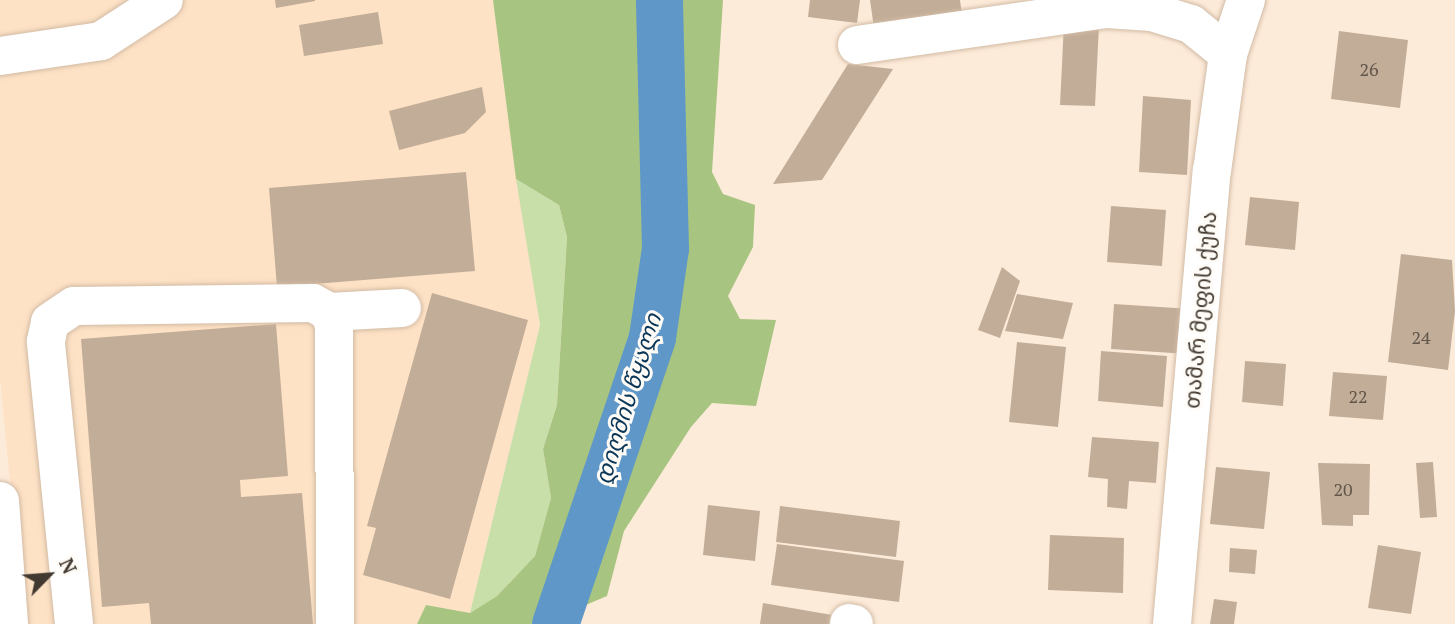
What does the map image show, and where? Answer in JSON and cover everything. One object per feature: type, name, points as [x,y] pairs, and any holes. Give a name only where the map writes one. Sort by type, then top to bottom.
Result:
[{"type":"street","points":[[0,56],[101,41],[164,0]]},
{"type":"street","name":"თამარ მეფის ქუჩა","points":[[1172,624],[1212,171],[1228,54],[1246,0]]},
{"type":"street","points":[[857,44],[1106,9],[1153,12],[1191,24],[1228,54]]},
{"type":"street","points":[[74,624],[46,341],[50,322],[74,306],[313,303],[329,312],[402,307]]},
{"type":"street","points":[[329,312],[334,325],[335,624]]},
{"type":"street","points":[[0,501],[9,624]]},
{"type":"shaded area","points":[[0,0],[493,0],[540,325],[470,613],[427,605],[417,624],[24,624],[0,379]]},
{"type":"green space","points":[[493,0],[723,0],[712,172],[723,194],[755,205],[753,247],[728,296],[740,319],[776,320],[756,406],[712,403],[691,427],[624,531],[607,596],[581,607],[575,624],[417,624],[426,605],[470,613],[497,596],[535,556],[551,498],[543,449],[557,405],[567,237],[559,205],[516,179]]},
{"type":"green space","points":[[516,179],[559,205],[567,237],[557,405],[543,449],[551,498],[535,556],[497,596],[470,613],[540,325]]},
{"type":"building","points":[[275,0],[315,0],[315,1],[276,8]]},
{"type":"building","points":[[810,0],[860,0],[857,23],[808,17]]},
{"type":"building","points":[[870,0],[960,0],[963,22],[875,35]]},
{"type":"building","points":[[378,12],[383,44],[304,56],[299,25]]},
{"type":"building","points":[[1064,23],[1099,25],[1095,106],[1060,105]]},
{"type":"building","points":[[1339,31],[1408,40],[1400,108],[1331,99]]},
{"type":"building","points":[[848,64],[893,69],[822,180],[773,184]]},
{"type":"building","points":[[482,87],[486,112],[465,133],[399,150],[389,111]]},
{"type":"building","points":[[1143,96],[1191,100],[1187,175],[1139,172]]},
{"type":"building","points":[[466,172],[475,271],[277,287],[269,188]]},
{"type":"building","points":[[1250,197],[1299,202],[1295,250],[1245,245]]},
{"type":"building","points":[[1111,206],[1166,210],[1162,266],[1107,262]]},
{"type":"building","points":[[1401,254],[1452,260],[1455,311],[1448,370],[1388,362]]},
{"type":"building","points":[[1002,267],[1020,281],[1000,338],[978,330]]},
{"type":"building","points":[[432,293],[528,320],[450,599],[363,575],[376,528],[367,526]]},
{"type":"building","points":[[1017,294],[1073,303],[1063,339],[1005,331]]},
{"type":"building","points":[[1114,304],[1191,309],[1188,354],[1111,349]]},
{"type":"building","points":[[276,324],[288,476],[240,480],[241,497],[302,493],[313,624],[151,624],[149,603],[102,607],[81,339]]},
{"type":"building","points":[[1017,342],[1066,347],[1058,427],[1009,422]]},
{"type":"building","points":[[1101,351],[1167,356],[1163,407],[1098,401]]},
{"type":"building","points":[[1245,361],[1286,364],[1283,406],[1242,402]]},
{"type":"building","points":[[1333,372],[1387,376],[1383,420],[1329,416]]},
{"type":"building","points":[[1092,437],[1159,442],[1156,483],[1129,481],[1127,509],[1107,507],[1108,479],[1088,477]]},
{"type":"building","points":[[1433,462],[1437,517],[1420,518],[1416,463]]},
{"type":"building","points":[[1318,463],[1370,464],[1369,515],[1353,515],[1353,526],[1322,525]]},
{"type":"building","points":[[1216,467],[1270,472],[1264,529],[1210,524]]},
{"type":"building","points":[[708,505],[760,511],[755,561],[703,555]]},
{"type":"building","points":[[780,506],[900,521],[896,557],[776,542]]},
{"type":"building","points":[[1050,535],[1124,538],[1123,593],[1048,590]]},
{"type":"building","points":[[777,544],[904,561],[899,602],[771,585]]},
{"type":"building","points":[[1378,545],[1421,552],[1411,614],[1368,608]]},
{"type":"building","points":[[1230,548],[1257,550],[1255,574],[1229,572]]},
{"type":"building","points":[[1214,599],[1237,602],[1234,624],[1210,624]]},
{"type":"building","points":[[763,603],[832,615],[831,624],[760,624]]},
{"type":"waterway","name":"დიღმის წყალი","points":[[555,624],[652,337],[665,248],[659,0]]}]
